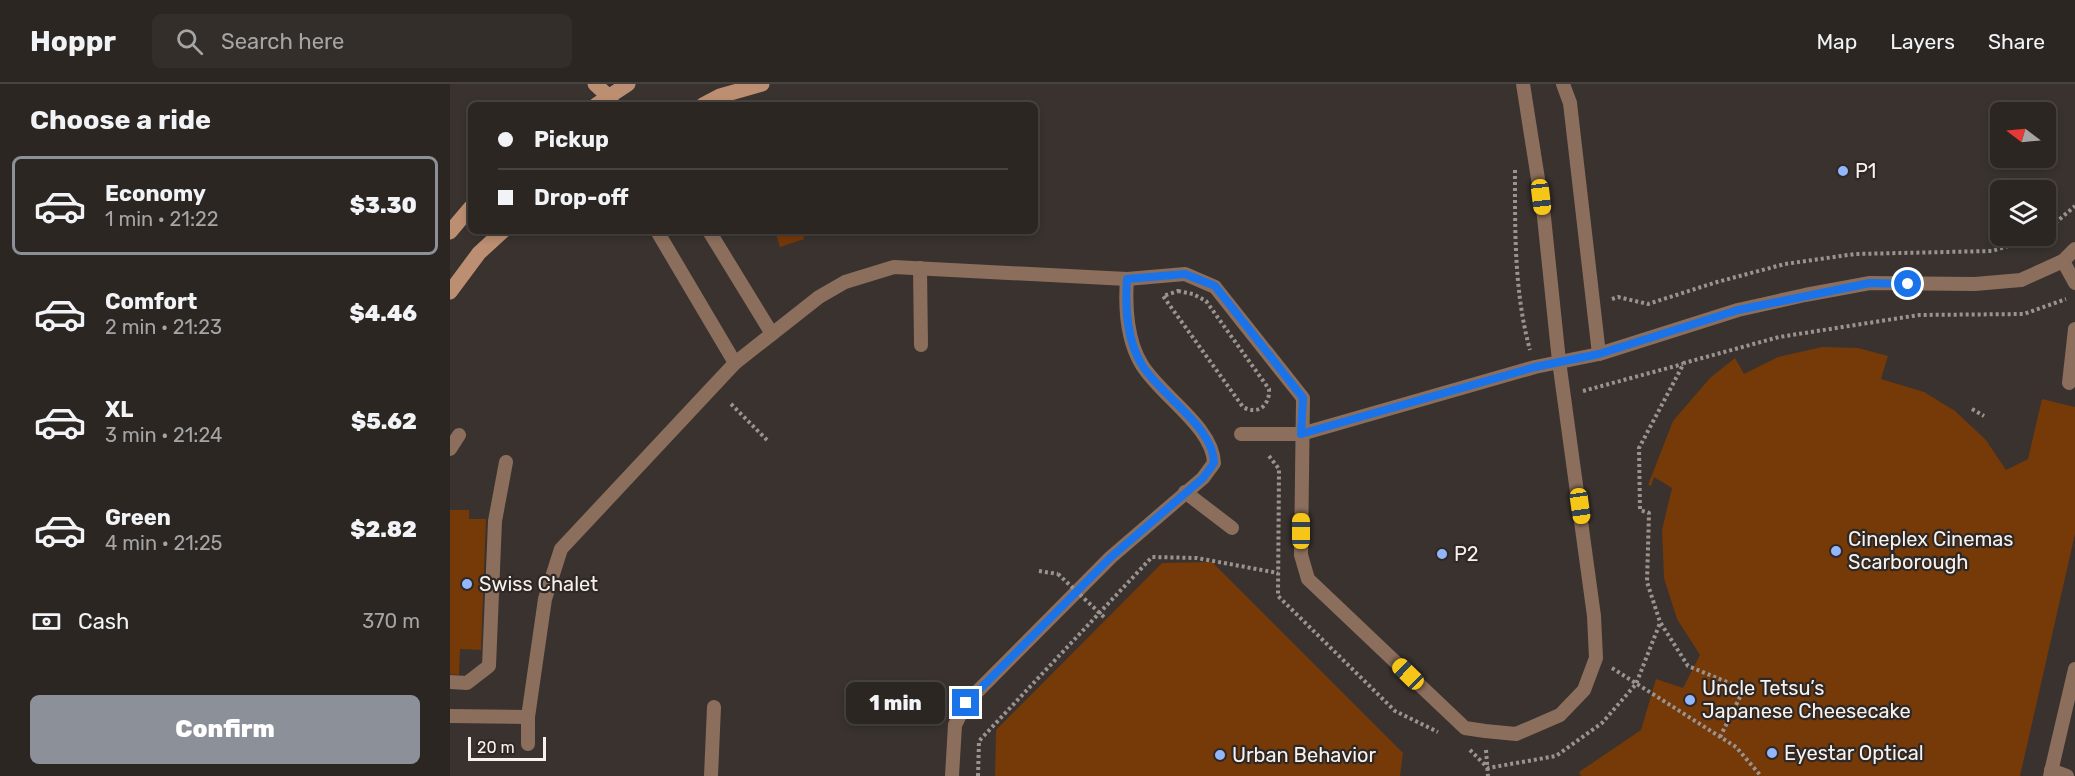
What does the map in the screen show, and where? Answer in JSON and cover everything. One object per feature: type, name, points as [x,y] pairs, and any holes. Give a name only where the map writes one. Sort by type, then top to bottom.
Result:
[{"type":"main road","points":[[595,84],[605,97],[628,84]]},
{"type":"main road","points":[[709,102],[720,96],[762,84]]},
{"type":"main road","points":[[450,232],[468,211]]},
{"type":"main road","points":[[450,292],[479,253],[500,234]]},
{"type":"lane","points":[[528,744],[528,717],[545,599],[561,549],[735,363],[819,297],[845,282],[894,267],[1127,279],[1185,274],[1215,286],[1303,398],[1301,555],[1308,579],[1465,728],[1516,734],[1560,715],[1584,690],[1596,658],[1592,593],[1564,396],[1530,118],[1523,84]]},
{"type":"lane","points":[[1563,84],[1569,103],[1599,354]]},
{"type":"lane","points":[[659,234],[735,363]]},
{"type":"lane","points":[[711,234],[772,334]]},
{"type":"lane","points":[[1241,434],[1301,434],[1560,361],[1599,354],[1738,310],[1805,295],[1870,283],[1975,284],[2020,280],[2063,261],[2075,249]]},
{"type":"lane","points":[[2063,261],[2075,283]]},
{"type":"lane","points":[[920,268],[921,345]]},
{"type":"lane","points":[[952,776],[955,725],[966,703],[1111,557],[1203,478],[1214,463],[1214,450],[1191,420],[1159,388],[1140,363],[1130,333],[1126,297],[1127,279]]},
{"type":"lane","points":[[2069,383],[2075,329]]},
{"type":"lane","points":[[450,449],[459,435]]},
{"type":"lane","points":[[450,682],[467,683],[489,666],[495,521],[506,462]]},
{"type":"lane","points":[[1185,492],[1232,528]]},
{"type":"lane","points":[[2067,776],[2050,774],[2075,669]]},
{"type":"lane","points":[[711,776],[714,707]]},
{"type":"lane","points":[[450,716],[528,717]]},
{"type":"path","points":[[2056,222],[2075,206]]},
{"type":"path","points":[[1594,305],[1618,297],[1648,304],[1785,264],[1856,254],[1992,251],[2008,246]]},
{"type":"path","points":[[1163,296],[1243,407],[1254,410],[1265,406],[1270,398]]},
{"type":"path","points":[[1564,396],[1779,338],[1918,315],[2024,314],[2075,296]]},
{"type":"path","points":[[1523,326],[1555,316]]},
{"type":"path","points":[[1684,363],[1639,448],[1640,510],[1649,513],[1647,582],[1660,622],[1688,666],[1744,689],[1720,737]]},
{"type":"path","points":[[731,404],[767,440]]},
{"type":"path","points":[[1972,409],[1983,416]]},
{"type":"path","points":[[1269,456],[1279,469],[1278,596],[1395,711],[1445,735]]},
{"type":"path","points":[[978,776],[979,741],[1152,557],[1197,558],[1278,573]]},
{"type":"path","points":[[1039,571],[1058,574],[1106,619]]},
{"type":"path","points":[[1488,768],[1556,756],[1602,723],[1636,684],[1660,622]]},
{"type":"path","points":[[1596,658],[1736,747],[1761,776]]},
{"type":"path","points":[[1485,731],[1488,776]]},
{"type":"path","points":[[1466,745],[1488,768]]},
{"type":"building","points":[[776,234],[803,234],[804,239],[780,247]]},
{"type":"building","points":[[1822,347],[1858,348],[1888,356],[1881,379],[1924,392],[1955,411],[1986,440],[2006,470],[2028,459],[2042,399],[2075,407],[2075,534],[2020,776],[1581,776],[1579,772],[1641,730],[1656,679],[1683,688],[1700,655],[1677,619],[1664,578],[1662,530],[1672,488],[1654,477],[1651,486],[1648,485],[1673,421],[1710,378],[1735,358],[1744,374],[1778,357]]},
{"type":"building","name":"Swiss Chalet","points":[[450,510],[469,510],[469,519],[486,519],[481,650],[460,649],[459,675],[450,674]]},
{"type":"building","points":[[1212,562],[1403,753],[1400,776],[995,776],[996,730],[1162,563]]},
{"type":"place","name":"P1","points":[[1843,171]]},
{"type":"place","name":"Cineplex Cinemas Scarborough","points":[[1836,551]]},
{"type":"place","name":"P2","points":[[1442,554]]},
{"type":"place","name":"Swiss Chalet","points":[[467,584]]},
{"type":"place","name":"Uncle Tetsu’s Japanese Cheesecake","points":[[1690,700]]},
{"type":"place","name":"Eyestar Optical","points":[[1772,753]]},
{"type":"place","name":"Urban Behavior","points":[[1220,755]]},
{"type":"route","points":[[966,703],[1111,557],[1203,478],[1214,463],[1212,444],[1159,388],[1140,363],[1130,333],[1126,297],[1127,279],[1185,274],[1215,286],[1303,398],[1301,434],[1535,367],[1599,354],[1738,310],[1870,283],[1908,284]]}]
